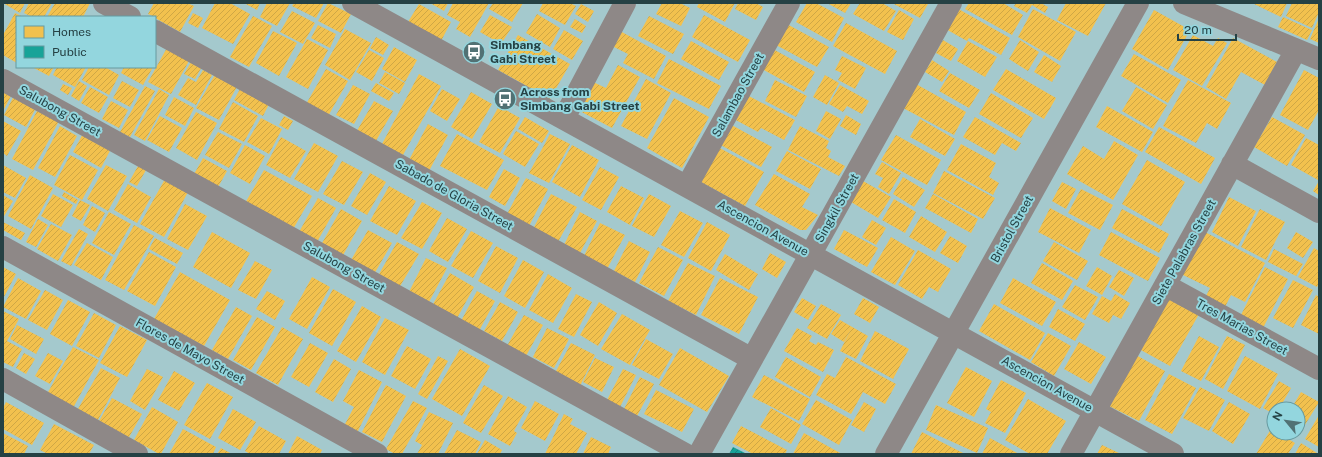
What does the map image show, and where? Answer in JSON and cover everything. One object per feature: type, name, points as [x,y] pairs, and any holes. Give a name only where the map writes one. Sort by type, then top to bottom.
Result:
[{"type":"street","points":[[104,3],[128,16]]},
{"type":"street","name":"Ascencion Avenue","points":[[353,3],[1173,454]]},
{"type":"street","points":[[564,118],[625,3]]},
{"type":"street","name":"Salambao Street","points":[[687,186],[789,3]]},
{"type":"street","name":"Singkil Street","points":[[699,454],[951,3]]},
{"type":"street","name":"Bristol Street","points":[[886,454],[955,333],[1138,3]]},
{"type":"street","points":[[1184,3],[1319,59]]},
{"type":"street","name":"Sabado de Gloria Street","points":[[156,32],[752,359]]},
{"type":"street","name":"Siete Palabras Street","points":[[1071,454],[1296,50]]},
{"type":"street","name":"Salubong Street","points":[[3,80],[684,454]]},
{"type":"street","points":[[1232,164],[1319,212]]},
{"type":"street","name":"Flores de Mayo Street","points":[[3,247],[377,454]]},
{"type":"street","name":"Tres Marias Street","points":[[1165,285],[1319,369]]},
{"type":"street","points":[[3,379],[125,451]]},
{"type":"building: Homes","points":[[3,3],[25,3],[20,13]]},
{"type":"building: Homes","points":[[29,3],[52,3],[45,16],[30,16],[24,13]]},
{"type":"building: Homes","points":[[55,3],[90,3],[84,16],[48,16]]},
{"type":"building: Homes","points":[[154,3],[187,3],[194,6],[180,32],[156,19],[156,16],[148,14]]},
{"type":"building: Homes","points":[[215,3],[230,3],[250,14],[233,44],[202,28]]},
{"type":"building: Homes","points":[[244,3],[260,3],[257,10]]},
{"type":"building: Homes","points":[[267,3],[290,3],[277,26],[260,17]]},
{"type":"building: Homes","points":[[294,3],[324,3],[316,18],[292,6]]},
{"type":"building: Homes","points":[[328,3],[351,14],[341,33],[318,21]]},
{"type":"building: Homes","points":[[430,3],[448,3],[444,11]]},
{"type":"building: Homes","points":[[453,3],[489,3],[470,37],[456,29],[460,22],[447,15]]},
{"type":"building: Homes","points":[[493,3],[523,3],[512,22],[489,9]]},
{"type":"building: Homes","points":[[543,3],[570,3],[576,6],[565,25],[539,11]]},
{"type":"building: Homes","points":[[662,3],[680,3],[690,8],[681,26],[656,14]]},
{"type":"building: Homes","points":[[699,3],[735,3],[725,22],[697,7]]},
{"type":"building: Homes","points":[[738,3],[756,3],[763,7],[756,20],[735,9]]},
{"type":"building: Homes","points":[[807,3],[816,3],[844,18],[832,42],[796,22]]},
{"type":"building: Homes","points":[[827,3],[851,3],[845,13]]},
{"type":"building: Homes","points":[[860,3],[882,3],[896,11],[884,31],[853,14]]},
{"type":"building: Homes","points":[[892,3],[927,3],[928,4],[920,18]]},
{"type":"building: Homes","points":[[969,3],[1003,3],[1023,15],[1012,35],[965,9]]},
{"type":"building: Homes","points":[[1016,3],[1041,3],[1048,7],[1045,13],[1032,5],[1027,13],[1014,6]]},
{"type":"building: Homes","points":[[1066,3],[1106,3],[1088,36],[1057,20]]},
{"type":"building: Homes","points":[[1252,3],[1287,3],[1281,17]]},
{"type":"building: Homes","points":[[1292,3],[1319,3],[1319,12],[1312,28],[1286,16]]},
{"type":"building: Homes","points":[[419,4],[451,22],[441,41],[408,22]]},
{"type":"building: Homes","points":[[581,4],[594,11],[588,22],[575,14]]},
{"type":"building: Homes","points":[[955,7],[1010,38],[1001,55],[969,38],[967,41],[944,28]]},
{"type":"building: Homes","points":[[1033,9],[1076,32],[1060,61],[1018,37]]},
{"type":"building: Homes","points":[[899,10],[914,19],[903,40],[887,32]]},
{"type":"building: Homes","points":[[1154,10],[1190,30],[1168,70],[1132,49]]},
{"type":"building: Homes","points":[[292,11],[315,23],[303,44],[280,32]]},
{"type":"building: Homes","points":[[15,13],[21,16],[16,16],[16,62],[3,55],[3,35]]},
{"type":"building: Homes","points":[[193,13],[203,18],[198,28],[188,23]]},
{"type":"building: Homes","points":[[537,14],[560,28],[550,47],[526,33]]},
{"type":"building: Homes","points":[[490,15],[512,27],[501,44],[480,32]]},
{"type":"building: Homes","points":[[704,15],[750,40],[738,62],[692,37]]},
{"type":"building: Homes","points":[[253,16],[272,26],[249,67],[230,57]]},
{"type":"building: Homes","points":[[649,16],[684,34],[673,54],[638,36]]},
{"type":"building: Homes","points":[[1283,17],[1312,30],[1307,40],[1278,27]]},
{"type":"building: Homes","points":[[1319,18],[1319,43],[1310,39]]},
{"type":"building: Homes","points":[[575,19],[586,26],[582,33],[570,27]]},
{"type":"building: Homes","points":[[846,23],[897,51],[885,74],[833,46]]},
{"type":"building: Homes","points":[[787,24],[829,47],[817,67],[776,45]]},
{"type":"building: Homes","points":[[318,25],[336,34],[330,48],[311,38]]},
{"type":"building: Homes","points":[[345,29],[371,43],[350,80],[325,65]]},
{"type":"building: Homes","points":[[564,30],[583,41],[572,60],[553,49]]},
{"type":"building: Homes","points":[[273,31],[297,43],[279,76],[256,63]]},
{"type":"building: Homes","points":[[620,31],[666,56],[654,79],[623,63],[628,54],[612,46]]},
{"type":"building: Homes","points":[[518,35],[570,64],[550,99],[498,70]]},
{"type":"building: Homes","points":[[1193,35],[1213,46],[1218,38],[1227,43],[1202,86],[1173,70]]},
{"type":"building: Homes","points":[[376,37],[389,45],[383,55],[370,48]]},
{"type":"building: Homes","points":[[1233,38],[1277,62],[1265,85],[1241,72],[1226,99],[1206,87]]},
{"type":"building: Homes","points":[[307,39],[328,50],[308,89],[286,77]]},
{"type":"building: Homes","points":[[943,40],[958,49],[951,61],[936,53]]},
{"type":"building: Homes","points":[[1020,40],[1039,52],[1028,71],[1009,59]]},
{"type":"building: Homes","points":[[691,41],[729,62],[719,80],[681,59]]},
{"type":"building: Homes","points":[[968,41],[997,57],[985,77],[957,61]]},
{"type":"building: Homes","points":[[168,46],[190,59],[171,94],[148,82]]},
{"type":"building: Homes","points":[[394,47],[417,60],[405,82],[382,69]]},
{"type":"building: Homes","points":[[771,48],[815,72],[804,92],[760,68]]},
{"type":"building: Homes","points":[[369,50],[384,58],[372,81],[356,72]]},
{"type":"building: Homes","points":[[1134,54],[1181,80],[1168,103],[1121,76]]},
{"type":"building: Homes","points":[[1044,55],[1061,66],[1052,82],[1034,72]]},
{"type":"building: Homes","points":[[842,56],[866,68],[855,89],[838,80],[842,73],[835,70]]},
{"type":"building: Homes","points":[[194,57],[204,63],[195,79],[184,74]]},
{"type":"building: Homes","points":[[669,59],[721,86],[709,109],[657,83]]},
{"type":"building: Homes","points":[[932,60],[949,71],[942,82],[925,72]]},
{"type":"building: Homes","points":[[618,65],[640,77],[612,128],[576,109],[591,81],[606,88]]},
{"type":"building: Homes","points":[[34,68],[53,68],[49,76]]},
{"type":"building: Homes","points":[[56,68],[85,68],[75,87],[53,75]]},
{"type":"building: Homes","points":[[88,68],[107,68],[119,75],[109,95],[82,80]]},
{"type":"building: Homes","points":[[124,68],[152,68],[143,85],[121,73]]},
{"type":"building: Homes","points":[[326,69],[348,81],[327,118],[305,106]]},
{"type":"building: Homes","points":[[1006,69],[1056,98],[1044,119],[993,90]]},
{"type":"building: Homes","points":[[203,70],[212,75],[196,105],[178,95],[188,78],[196,82]]},
{"type":"building: Homes","points":[[1304,70],[1319,78],[1319,110],[1308,130],[1280,115]]},
{"type":"building: Homes","points":[[217,71],[239,83],[219,120],[196,108]]},
{"type":"building: Homes","points":[[385,72],[405,83],[399,94],[379,83]]},
{"type":"building: Homes","points":[[950,73],[980,90],[969,108],[939,91]]},
{"type":"building: Homes","points":[[419,74],[441,86],[403,155],[382,144]]},
{"type":"building: Homes","points":[[825,75],[839,83],[827,105],[813,97]]},
{"type":"building: Homes","points":[[646,79],[671,93],[647,139],[621,126]]},
{"type":"building: Homes","points":[[775,80],[807,96],[796,117],[765,101]]},
{"type":"building: Homes","points":[[1188,80],[1231,103],[1217,129],[1207,123],[1196,143],[1163,126]]},
{"type":"building: Homes","points":[[79,81],[87,86],[79,101],[71,96]]},
{"type":"building: Homes","points":[[122,81],[139,90],[130,107],[113,98]]},
{"type":"building: Homes","points":[[376,83],[394,93],[389,101],[371,91]]},
{"type":"building: Homes","points":[[63,84],[72,88],[68,95],[60,90]]},
{"type":"building: Homes","points":[[916,84],[966,112],[954,135],[903,108]]},
{"type":"building: Homes","points":[[353,85],[370,94],[354,124],[336,115]]},
{"type":"building: Homes","points":[[840,85],[869,101],[862,114],[847,106],[843,112],[829,104]]},
{"type":"building: Homes","points":[[145,86],[155,91],[130,137],[120,132]]},
{"type":"building: Homes","points":[[90,87],[108,97],[99,113],[81,103]]},
{"type":"building: Homes","points":[[1136,87],[1167,105],[1153,129],[1122,111]]},
{"type":"building: Homes","points":[[159,89],[169,95],[145,141],[134,135]]},
{"type":"building: Homes","points":[[240,89],[269,104],[263,116],[234,100]]},
{"type":"building: Homes","points":[[442,89],[460,99],[447,121],[430,111]]},
{"type":"building: Homes","points":[[3,92],[11,96],[3,111]]},
{"type":"building: Homes","points":[[16,92],[38,104],[26,127],[4,115]]},
{"type":"building: Homes","points":[[471,92],[492,104],[472,139],[451,127]]},
{"type":"building: Homes","points":[[991,93],[1033,118],[1021,138],[979,114]]},
{"type":"building: Homes","points":[[745,94],[795,120],[784,140],[761,128],[758,132],[732,118]]},
{"type":"building: Homes","points":[[174,97],[194,108],[185,126],[165,115]]},
{"type":"building: Homes","points":[[674,98],[709,117],[682,168],[647,148]]},
{"type":"building: Homes","points":[[111,101],[128,110],[119,128],[102,119]]},
{"type":"building: Homes","points":[[374,101],[393,111],[373,146],[354,136]]},
{"type":"building: Homes","points":[[233,102],[258,116],[244,142],[219,129]]},
{"type":"building: Homes","points":[[499,106],[520,118],[500,153],[479,142]]},
{"type":"building: Homes","points":[[1107,106],[1153,132],[1142,152],[1096,127]]},
{"type":"building: Homes","points":[[38,109],[59,121],[33,170],[12,159]]},
{"type":"building: Homes","points":[[826,111],[841,119],[830,139],[816,131]]},
{"type":"building: Homes","points":[[196,112],[217,123],[197,160],[176,148]]},
{"type":"building: Homes","points":[[846,115],[861,124],[856,135],[840,126]]},
{"type":"building: Homes","points":[[160,116],[182,128],[169,152],[147,140]]},
{"type":"building: Homes","points":[[284,116],[293,121],[288,130],[279,125]]},
{"type":"building: Homes","points":[[525,117],[549,131],[542,143],[518,129]]},
{"type":"building: Homes","points":[[975,117],[1021,143],[1016,151],[1002,143],[995,155],[963,137]]},
{"type":"building: Homes","points":[[1272,117],[1305,135],[1287,166],[1254,147]]},
{"type":"building: Homes","points":[[261,118],[282,129],[269,154],[247,142]]},
{"type":"building: Homes","points":[[920,119],[955,139],[945,156],[910,137]]},
{"type":"building: Homes","points":[[3,121],[21,131],[7,156],[3,153]]},
{"type":"building: Homes","points":[[728,123],[772,147],[761,167],[717,143]]},
{"type":"building: Homes","points":[[428,124],[448,135],[429,171],[409,160]]},
{"type":"building: Homes","points":[[60,126],[77,136],[55,177],[38,168]]},
{"type":"building: Homes","points":[[800,126],[829,141],[826,148],[831,151],[828,157],[845,166],[839,176],[788,150]]},
{"type":"building: Homes","points":[[1159,127],[1215,158],[1201,184],[1145,152]]},
{"type":"building: Homes","points":[[85,130],[113,145],[101,168],[73,152]]},
{"type":"building: Homes","points":[[516,131],[539,144],[525,167],[503,154]]},
{"type":"building: Homes","points":[[218,132],[242,144],[229,168],[205,155]]},
{"type":"building: Homes","points":[[457,134],[504,160],[487,190],[440,166]]},
{"type":"building: Homes","points":[[550,134],[570,144],[549,183],[529,173]]},
{"type":"building: Homes","points":[[896,135],[941,160],[927,185],[881,160]]},
{"type":"building: Homes","points":[[281,137],[306,151],[290,178],[266,165]]},
{"type":"building: Homes","points":[[1306,138],[1319,145],[1318,180],[1291,165]]},
{"type":"building: Homes","points":[[1114,141],[1138,155],[1113,200],[1067,174],[1083,146],[1104,159]]},
{"type":"building: Homes","points":[[314,143],[338,156],[318,192],[294,179]]},
{"type":"building: Homes","points":[[961,144],[996,163],[989,177],[999,183],[993,195],[947,170]]},
{"type":"building: Homes","points":[[245,145],[265,156],[250,184],[230,173]]},
{"type":"building: Homes","points":[[572,145],[599,160],[580,197],[552,182]]},
{"type":"building: Homes","points":[[716,146],[764,172],[745,206],[697,180]]},
{"type":"building: Homes","points":[[787,151],[821,169],[810,189],[776,171]]},
{"type":"building: Homes","points":[[70,155],[98,170],[82,200],[54,185]]},
{"type":"building: Homes","points":[[203,158],[227,171],[217,189],[193,176]]},
{"type":"building: Homes","points":[[1147,160],[1185,182],[1161,226],[1122,204]]},
{"type":"building: Homes","points":[[342,161],[363,172],[344,205],[323,194]]},
{"type":"building: Homes","points":[[882,162],[901,173],[889,194],[878,187],[883,178],[875,174]]},
{"type":"building: Homes","points":[[3,165],[26,178],[15,198],[3,192]]},
{"type":"building: Homes","points":[[106,165],[127,176],[108,211],[87,199]]},
{"type":"building: Homes","points":[[138,166],[146,170],[137,186],[129,182]]},
{"type":"building: Homes","points":[[600,167],[619,177],[601,210],[582,200]]},
{"type":"building: Homes","points":[[504,169],[520,178],[505,206],[489,197]]},
{"type":"building: Homes","points":[[264,170],[312,196],[292,231],[244,205]]},
{"type":"building: Homes","points":[[944,171],[995,198],[983,219],[933,193]]},
{"type":"building: Homes","points":[[370,173],[386,182],[367,215],[351,206]]},
{"type":"building: Homes","points":[[774,174],[810,194],[802,207],[818,215],[806,230],[800,230],[755,205]]},
{"type":"building: Homes","points":[[30,175],[53,188],[31,229],[8,216]]},
{"type":"building: Homes","points":[[903,177],[925,190],[914,207],[893,194]]},
{"type":"building: Homes","points":[[526,178],[548,189],[527,230],[505,218]]},
{"type":"building: Homes","points":[[165,179],[188,192],[164,237],[140,224]]},
{"type":"building: Homes","points":[[863,181],[891,197],[878,218],[851,202]]},
{"type":"building: Homes","points":[[1319,181],[1319,195],[1313,191]]},
{"type":"building: Homes","points":[[1062,182],[1076,189],[1066,209],[1052,201]]},
{"type":"building: Homes","points":[[128,184],[151,197],[137,223],[114,210]]},
{"type":"building: Homes","points":[[389,186],[416,201],[397,235],[370,221]]},
{"type":"building: Homes","points":[[621,186],[644,198],[630,225],[607,212]]},
{"type":"building: Homes","points":[[1081,189],[1113,205],[1100,230],[1068,213]]},
{"type":"building: Homes","points":[[64,192],[78,200],[76,204],[62,196]]},
{"type":"building: Homes","points":[[53,194],[73,205],[61,227],[41,216]]},
{"type":"building: Homes","points":[[551,194],[577,207],[558,242],[533,229]]},
{"type":"building: Homes","points":[[649,194],[671,206],[654,237],[632,226]]},
{"type":"building: Homes","points":[[933,194],[978,219],[971,233],[925,208]]},
{"type":"building: Homes","points":[[3,195],[13,201],[3,218]]},
{"type":"building: Homes","points":[[1229,197],[1256,211],[1238,246],[1212,232]]},
{"type":"building: Homes","points":[[318,198],[336,208],[317,242],[299,232]]},
{"type":"building: Homes","points":[[894,199],[916,212],[905,233],[882,220]]},
{"type":"building: Homes","points":[[80,200],[90,205],[81,221],[72,216]]},
{"type":"building: Homes","points":[[422,202],[442,213],[422,249],[401,238]]},
{"type":"building: Homes","points":[[185,204],[207,216],[188,250],[167,239]]},
{"type":"building: Homes","points":[[92,206],[105,213],[95,232],[83,225]]},
{"type":"building: Homes","points":[[1050,208],[1091,230],[1079,253],[1038,232]]},
{"type":"building: Homes","points":[[341,209],[362,221],[342,257],[321,245]]},
{"type":"building: Homes","points":[[1122,209],[1169,234],[1159,253],[1112,228]]},
{"type":"building: Homes","points":[[1260,209],[1285,222],[1266,260],[1241,247]]},
{"type":"building: Homes","points":[[680,211],[703,223],[684,257],[661,245]]},
{"type":"building: Homes","points":[[109,212],[131,224],[114,255],[92,243]]},
{"type":"building: Homes","points":[[580,212],[597,221],[580,253],[564,245]]},
{"type":"building: Homes","points":[[921,216],[947,232],[935,252],[909,237]]},
{"type":"building: Homes","points":[[447,218],[467,229],[448,262],[429,251]]},
{"type":"building: Homes","points":[[38,219],[48,225],[36,247],[26,242]]},
{"type":"building: Homes","points":[[872,220],[886,228],[876,245],[862,237]]},
{"type":"building: Homes","points":[[3,222],[25,233],[21,240],[3,230]]},
{"type":"building: Homes","points":[[707,222],[730,235],[711,271],[688,258]]},
{"type":"building: Homes","points":[[600,223],[625,235],[606,271],[582,260]]},
{"type":"building: Homes","points":[[51,224],[72,235],[58,261],[37,249]]},
{"type":"building: Homes","points":[[134,225],[154,236],[124,290],[105,280]]},
{"type":"building: Homes","points":[[79,229],[88,234],[71,266],[61,261]]},
{"type":"building: Homes","points":[[368,230],[392,243],[373,276],[350,262]]},
{"type":"building: Homes","points":[[844,230],[878,248],[867,267],[834,249]]},
{"type":"building: Homes","points":[[471,231],[493,243],[473,278],[451,266]]},
{"type":"building: Homes","points":[[1203,231],[1265,263],[1245,302],[1231,295],[1224,309],[1204,300],[1210,288],[1181,274]]},
{"type":"building: Homes","points":[[212,232],[250,253],[231,288],[193,267]]},
{"type":"building: Homes","points":[[1111,232],[1160,258],[1148,281],[1099,255]]},
{"type":"building: Homes","points":[[1296,232],[1313,242],[1303,258],[1287,248]]},
{"type":"building: Homes","points":[[950,236],[967,246],[958,263],[940,253]]},
{"type":"building: Homes","points":[[891,237],[915,251],[895,285],[871,272]]},
{"type":"building: Homes","points":[[155,238],[183,253],[177,264],[149,249]]},
{"type":"building: Homes","points":[[629,241],[650,252],[635,282],[614,271]]},
{"type":"building: Homes","points":[[397,242],[419,254],[399,288],[378,276]]},
{"type":"building: Homes","points":[[1054,242],[1088,261],[1077,280],[1043,261]]},
{"type":"building: Homes","points":[[87,243],[113,257],[101,280],[74,265]]},
{"type":"building: Homes","points":[[496,246],[518,258],[500,293],[478,281]]},
{"type":"building: Homes","points":[[658,247],[683,260],[664,296],[639,283]]},
{"type":"building: Homes","points":[[1314,248],[1319,251],[1319,283],[1317,287],[1298,277]]},
{"type":"building: Homes","points":[[1274,249],[1303,264],[1296,276],[1268,262]]},
{"type":"building: Homes","points":[[918,250],[951,269],[938,292],[929,287],[922,299],[898,285]]},
{"type":"building: Homes","points":[[149,252],[176,267],[155,306],[127,291]]},
{"type":"building: Homes","points":[[770,253],[786,262],[777,278],[762,269]]},
{"type":"building: Homes","points":[[725,254],[758,274],[749,290],[716,270]]},
{"type":"building: Homes","points":[[426,258],[447,268],[428,304],[408,294]]},
{"type":"building: Homes","points":[[523,260],[544,272],[525,308],[504,296]]},
{"type":"building: Homes","points":[[255,261],[272,270],[256,299],[238,290]]},
{"type":"building: Homes","points":[[688,263],[715,276],[696,315],[668,301]]},
{"type":"building: Homes","points":[[1042,263],[1073,281],[1062,300],[1031,283]]},
{"type":"building: Homes","points":[[3,267],[16,274],[3,299]]},
{"type":"building: Homes","points":[[1097,267],[1112,276],[1102,295],[1086,286]]},
{"type":"building: Homes","points":[[1265,267],[1288,279],[1263,328],[1240,317]]},
{"type":"building: Homes","points":[[1119,270],[1134,278],[1124,296],[1109,287]]},
{"type":"building: Homes","points":[[180,272],[230,300],[204,346],[154,319]]},
{"type":"building: Homes","points":[[450,273],[474,287],[455,322],[431,308]]},
{"type":"building: Homes","points":[[548,274],[572,288],[553,323],[529,310]]},
{"type":"building: Homes","points":[[312,277],[330,287],[307,329],[289,319]]},
{"type":"building: Homes","points":[[18,278],[41,291],[26,319],[3,307]]},
{"type":"building: Homes","points":[[720,278],[758,297],[739,334],[701,315]]},
{"type":"building: Homes","points":[[1013,278],[1056,302],[1042,326],[1000,303]]},
{"type":"building: Homes","points":[[1293,280],[1313,290],[1293,328],[1273,318]]},
{"type":"building: Homes","points":[[1075,285],[1098,297],[1085,320],[1062,307]]},
{"type":"building: Homes","points":[[333,289],[356,302],[332,346],[309,333]]},
{"type":"building: Homes","points":[[45,290],[63,300],[47,330],[28,320]]},
{"type":"building: Homes","points":[[267,291],[285,301],[275,320],[256,309]]},
{"type":"building: Homes","points":[[477,291],[495,301],[479,331],[461,321]]},
{"type":"building: Homes","points":[[576,294],[592,302],[574,337],[558,329]]},
{"type":"building: Homes","points":[[1115,294],[1130,303],[1121,319],[1113,315],[1109,323],[1092,314],[1102,296],[1111,301]]},
{"type":"building: Homes","points":[[1316,295],[1319,297],[1319,334],[1301,325]]},
{"type":"building: Homes","points":[[1168,297],[1199,314],[1170,366],[1139,349]]},
{"type":"building: Homes","points":[[802,298],[816,306],[808,320],[794,312]]},
{"type":"building: Homes","points":[[863,298],[879,307],[870,323],[854,314]]},
{"type":"building: Homes","points":[[68,300],[90,312],[72,346],[50,334]]},
{"type":"building: Homes","points":[[500,302],[518,312],[502,341],[484,331]]},
{"type":"building: Homes","points":[[599,302],[617,313],[598,346],[580,335]]},
{"type":"building: Homes","points":[[821,304],[841,315],[827,339],[807,328]]},
{"type":"building: Homes","points":[[994,304],[1045,333],[1030,360],[979,331]]},
{"type":"building: Homes","points":[[362,306],[381,317],[356,362],[337,351]]},
{"type":"building: Homes","points":[[236,307],[252,316],[228,359],[212,350]]},
{"type":"building: Homes","points":[[1058,309],[1085,324],[1075,341],[1049,327]]},
{"type":"building: Homes","points":[[3,311],[19,319],[7,341],[22,349],[13,367],[3,362]]},
{"type":"building: Homes","points":[[94,313],[116,325],[99,358],[76,346]]},
{"type":"building: Homes","points":[[622,314],[650,330],[630,365],[601,349]]},
{"type":"building: Homes","points":[[524,315],[543,325],[526,356],[507,346]]},
{"type":"building: Homes","points":[[257,317],[275,327],[251,370],[233,360]]},
{"type":"building: Homes","points":[[385,318],[409,330],[385,375],[362,362]]},
{"type":"building: Homes","points":[[840,320],[868,336],[856,359],[840,351],[851,329],[844,342],[831,334]]},
{"type":"building: Homes","points":[[17,325],[44,339],[36,354],[10,339]]},
{"type":"building: Homes","points":[[120,326],[147,340],[127,377],[100,363]]},
{"type":"building: Homes","points":[[282,327],[303,339],[278,385],[256,373]]},
{"type":"building: Homes","points":[[547,328],[569,339],[554,368],[533,357]]},
{"type":"building: Homes","points":[[797,328],[812,336],[809,341],[816,345],[818,342],[834,350],[823,372],[784,351]]},
{"type":"building: Homes","points":[[875,331],[909,349],[893,379],[860,361]]},
{"type":"building: Homes","points":[[1048,333],[1071,346],[1054,376],[1031,362]]},
{"type":"building: Homes","points":[[1199,336],[1219,347],[1201,381],[1181,371]]},
{"type":"building: Homes","points":[[1227,336],[1245,345],[1223,389],[1205,379]]},
{"type":"building: Homes","points":[[646,339],[673,354],[659,379],[632,365]]},
{"type":"building: Homes","points":[[1079,342],[1106,357],[1091,384],[1064,369]]},
{"type":"building: Homes","points":[[310,343],[328,353],[309,387],[291,377]]},
{"type":"building: Homes","points":[[571,343],[595,355],[580,386],[555,373]]},
{"type":"building: Homes","points":[[407,346],[431,359],[415,389],[391,376]]},
{"type":"building: Homes","points":[[73,347],[99,360],[73,408],[47,394]]},
{"type":"building: Homes","points":[[680,348],[729,376],[707,412],[659,385]]},
{"type":"building: Homes","points":[[460,349],[490,366],[462,416],[432,399]]},
{"type":"building: Homes","points":[[24,353],[35,359],[26,374],[16,368]]},
{"type":"building: Homes","points":[[48,353],[63,361],[50,384],[35,376]]},
{"type":"building: Homes","points":[[1134,354],[1165,371],[1139,421],[1107,405]]},
{"type":"building: Homes","points":[[438,356],[448,361],[427,399],[418,394]]},
{"type":"building: Homes","points":[[1245,356],[1278,374],[1260,409],[1227,391]]},
{"type":"building: Homes","points":[[786,357],[821,377],[810,397],[775,377]]},
{"type":"building: Homes","points":[[846,357],[896,384],[885,404],[863,392],[851,414],[816,395],[827,374],[835,378]]},
{"type":"building: Homes","points":[[595,358],[614,367],[602,392],[583,382]]},
{"type":"building: Homes","points":[[334,359],[351,369],[333,402],[315,392]]},
{"type":"building: Homes","points":[[966,367],[992,381],[974,417],[947,403]]},
{"type":"building: Homes","points":[[101,368],[120,378],[98,420],[78,409]]},
{"type":"building: Homes","points":[[147,369],[163,377],[145,410],[130,401]]},
{"type":"building: Homes","points":[[623,369],[636,375],[619,409],[606,402]]},
{"type":"building: Homes","points":[[359,370],[382,382],[357,433],[344,426],[354,407],[343,401]]},
{"type":"building: Homes","points":[[174,371],[195,383],[179,411],[158,400]]},
{"type":"building: Homes","points":[[1169,374],[1196,388],[1172,434],[1145,420]]},
{"type":"building: Homes","points":[[764,375],[810,399],[799,421],[752,397]]},
{"type":"building: Homes","points":[[640,377],[654,384],[636,418],[623,411]]},
{"type":"building: Homes","points":[[1001,380],[1026,393],[1005,433],[985,423],[991,412],[986,409]]},
{"type":"building: Homes","points":[[1279,381],[1291,388],[1284,401],[1267,401]]},
{"type":"building: Homes","points":[[207,383],[233,397],[210,439],[184,425]]},
{"type":"building: Homes","points":[[386,385],[406,396],[382,442],[362,432]]},
{"type":"building: Homes","points":[[484,385],[503,396],[481,433],[463,423]]},
{"type":"building: Homes","points":[[1200,387],[1225,400],[1209,431],[1183,418]]},
{"type":"building: Homes","points":[[656,390],[694,409],[682,432],[644,414]]},
{"type":"building: Homes","points":[[1301,392],[1319,402],[1306,423],[1306,401],[1296,401]]},
{"type":"building: Homes","points":[[508,396],[527,407],[514,431],[517,433],[510,446],[488,434]]},
{"type":"building: Homes","points":[[112,398],[142,414],[128,439],[98,423]]},
{"type":"building: Homes","points":[[1028,399],[1066,421],[1047,454],[1030,454],[1005,440]]},
{"type":"building: Homes","points":[[816,400],[852,420],[839,445],[802,424]]},
{"type":"building: Homes","points":[[413,401],[427,408],[402,454],[395,454],[386,449]]},
{"type":"building: Homes","points":[[535,401],[559,414],[545,441],[521,428]]},
{"type":"building: Homes","points":[[6,402],[44,423],[32,445],[3,429],[3,408]]},
{"type":"building: Homes","points":[[864,402],[876,409],[864,432],[851,425]]},
{"type":"building: Homes","points":[[1229,402],[1250,414],[1233,444],[1212,431]]},
{"type":"building: Homes","points":[[1266,403],[1266,410],[1263,408]]},
{"type":"building: Homes","points":[[936,405],[988,428],[977,453],[926,430]]},
{"type":"building: Homes","points":[[152,407],[178,422],[161,454],[134,440]]},
{"type":"building: Homes","points":[[771,408],[801,425],[791,444],[760,427]]},
{"type":"building: Homes","points":[[233,409],[256,422],[240,450],[218,438]]},
{"type":"building: Homes","points":[[429,412],[453,423],[438,454],[417,454],[422,445],[415,441]]},
{"type":"building: Homes","points":[[564,414],[573,419],[570,424],[587,433],[576,454],[545,454]]},
{"type":"building: Homes","points":[[1319,415],[1319,447],[1306,440]]},
{"type":"building: Homes","points":[[54,424],[94,445],[89,454],[48,454],[40,450]]},
{"type":"building: Homes","points":[[259,426],[286,441],[279,454],[250,454],[245,451]]},
{"type":"building: Homes","points":[[741,426],[787,450],[785,454],[753,454],[732,443]]},
{"type":"building: Homes","points":[[183,429],[216,447],[213,454],[169,454]]},
{"type":"building: Homes","points":[[457,430],[481,442],[475,454],[444,454]]},
{"type":"building: Homes","points":[[922,432],[965,454],[911,454]]},
{"type":"building: Homes","points":[[3,433],[28,446],[24,454],[3,454]]},
{"type":"building: Homes","points":[[804,433],[842,454],[793,454]]},
{"type":"building: Homes","points":[[297,436],[322,450],[320,454],[288,454]]},
{"type":"building: Homes","points":[[591,437],[611,447],[608,454],[583,454]]},
{"type":"building: Homes","points":[[1266,437],[1266,441],[1292,441],[1295,443],[1288,454],[1256,454]]},
{"type":"building: Homes","points":[[990,438],[1019,454],[982,454]]},
{"type":"building: Homes","points":[[485,440],[502,450],[500,454],[477,454]]},
{"type":"building: Homes","points":[[1301,443],[1317,453],[1317,454],[1295,454]]},
{"type":"building: Homes","points":[[1102,445],[1121,454],[1097,454]]},
{"type":"building: Homes","points":[[221,448],[232,454],[217,454]]},
{"type":"building: Public","points":[[733,447],[747,454],[729,454]]},
{"type":"place","name":"Simbang Gabi Street","points":[[474,52]]},
{"type":"place","name":"Across from Simbang Gabi Street","points":[[505,99]]}]
